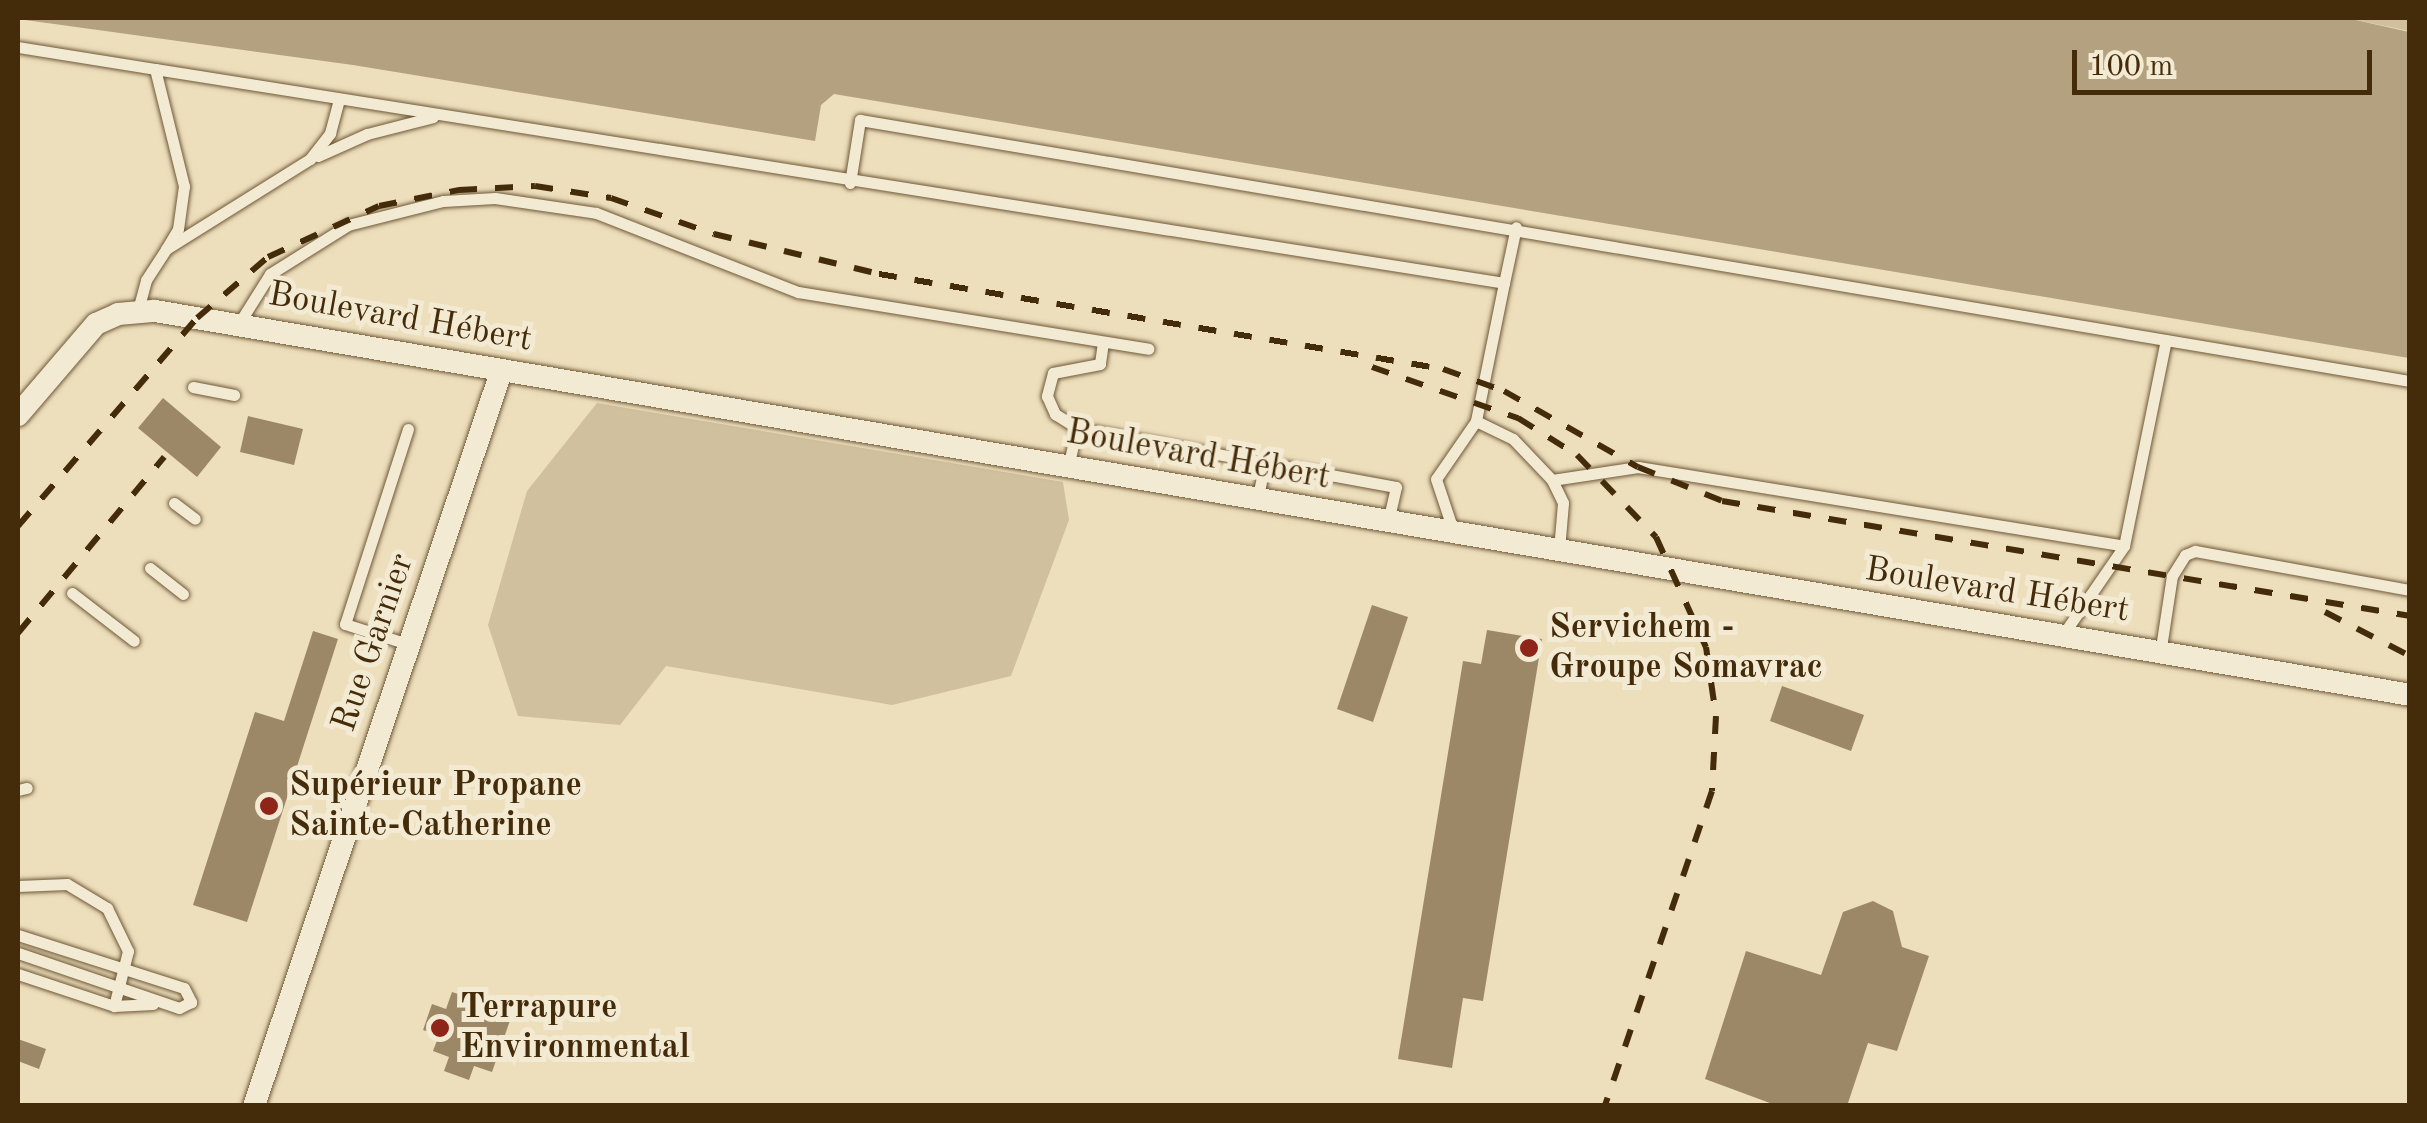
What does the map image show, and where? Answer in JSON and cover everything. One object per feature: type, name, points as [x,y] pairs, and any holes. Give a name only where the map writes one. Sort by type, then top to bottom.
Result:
[{"type":"street","name":"Boulevard Hébert","points":[[138,310],[2410,695]]},
{"type":"street","points":[[18,414],[96,324],[138,310]]},
{"type":"street","name":"Rue Garnier","points":[[254,1106],[501,372]]},
{"type":"lane","points":[[18,47],[850,183],[1504,283]]},
{"type":"lane","points":[[138,310],[146,280],[178,229],[184,186],[155,69]]},
{"type":"lane","points":[[310,160],[330,133],[339,98]]},
{"type":"lane","points":[[166,249],[310,160],[366,134],[445,116]]},
{"type":"lane","points":[[850,183],[860,120],[1516,227],[2410,381]]},
{"type":"lane","points":[[238,325],[270,274],[348,226],[443,201],[495,198],[596,213],[798,292],[1148,350]]},
{"type":"lane","points":[[1454,534],[1436,480],[1476,421],[1516,227]]},
{"type":"lane","points":[[2062,637],[2124,546],[2166,340]]},
{"type":"lane","points":[[1103,342],[1100,364],[1063,368],[1048,383],[1055,414],[1077,428],[1396,487],[1387,524]]},
{"type":"lane","points":[[192,386],[234,395]]},
{"type":"lane","points":[[1476,421],[1512,439],[1552,480],[1563,503],[1559,552]]},
{"type":"lane","points":[[408,428],[345,624],[411,645]]},
{"type":"lane","points":[[1068,469],[1077,428]]},
{"type":"lane","points":[[1257,502],[1265,463]]},
{"type":"lane","points":[[1552,480],[1638,467],[2124,546]]},
{"type":"lane","points":[[174,503],[194,519]]},
{"type":"lane","points":[[2160,654],[2176,565],[2196,551],[2410,590]]},
{"type":"lane","points":[[150,568],[182,594]]},
{"type":"lane","points":[[72,592],[134,641]]},
{"type":"lane","points":[[18,886],[52,881],[92,896],[120,924],[127,970],[114,1006]]},
{"type":"lane","points":[[18,936],[184,988],[191,1002],[179,1008],[18,953]]},
{"type":"lane","points":[[18,974],[114,1006],[162,1003]]},
{"type":"shaded area","points":[[2347,18],[2409,18],[2409,31]]},
{"type":"shaded area","points":[[2347,18],[2409,32],[2409,358],[834,94],[821,105],[815,141],[353,65],[18,19]]},
{"type":"shaded area","points":[[597,403],[1063,482],[1069,520],[1011,676],[892,705],[666,666],[620,725],[518,716],[488,625],[527,491]]},
{"type":"building","points":[[163,398],[221,447],[197,477],[138,428]]},
{"type":"building","points":[[248,416],[303,429],[294,465],[240,452]]},
{"type":"building","points":[[1372,605],[1408,617],[1373,722],[1337,709]]},
{"type":"building","points":[[1487,630],[1542,639],[1483,1001],[1463,998],[1452,1068],[1398,1059],[1463,661],[1481,664]]},
{"type":"building","points":[[313,631],[338,639],[247,922],[193,905],[255,712],[284,721]]},
{"type":"building","points":[[1782,686],[1864,715],[1851,751],[1770,721]]},
{"type":"building","points":[[1873,901],[1893,911],[1902,947],[1929,956],[1897,1051],[1868,1043],[1847,1106],[1778,1106],[1705,1079],[1746,951],[1821,975],[1843,912]]},
{"type":"building","points":[[452,992],[513,1012],[492,1072],[474,1066],[469,1080],[444,1071],[449,1057],[433,1051],[439,1035],[423,1030],[432,1004],[446,1009]]},
{"type":"building","points":[[18,1039],[46,1049],[39,1069],[18,1061]]},
{"type":"railway","points":[[18,526],[197,318],[268,257],[379,206],[459,190],[535,186],[611,198],[714,234],[879,274],[1443,369],[1504,391],[1638,467],[1722,501],[2410,616]]},
{"type":"railway","points":[[1372,367],[1518,418],[1577,455],[1656,537],[1706,647],[1716,716],[1712,791],[1605,1106]]},
{"type":"railway","points":[[18,633],[164,457]]},
{"type":"railway","points":[[2325,612],[2410,656]]},
{"type":"place","name":"Servichem - Groupe Somavrac","points":[[1529,648]]},
{"type":"place","name":"Supérieur Propane Sainte-Catherine","points":[[269,806]]},
{"type":"place","name":"Terrapure Environmental","points":[[440,1028]]}]
